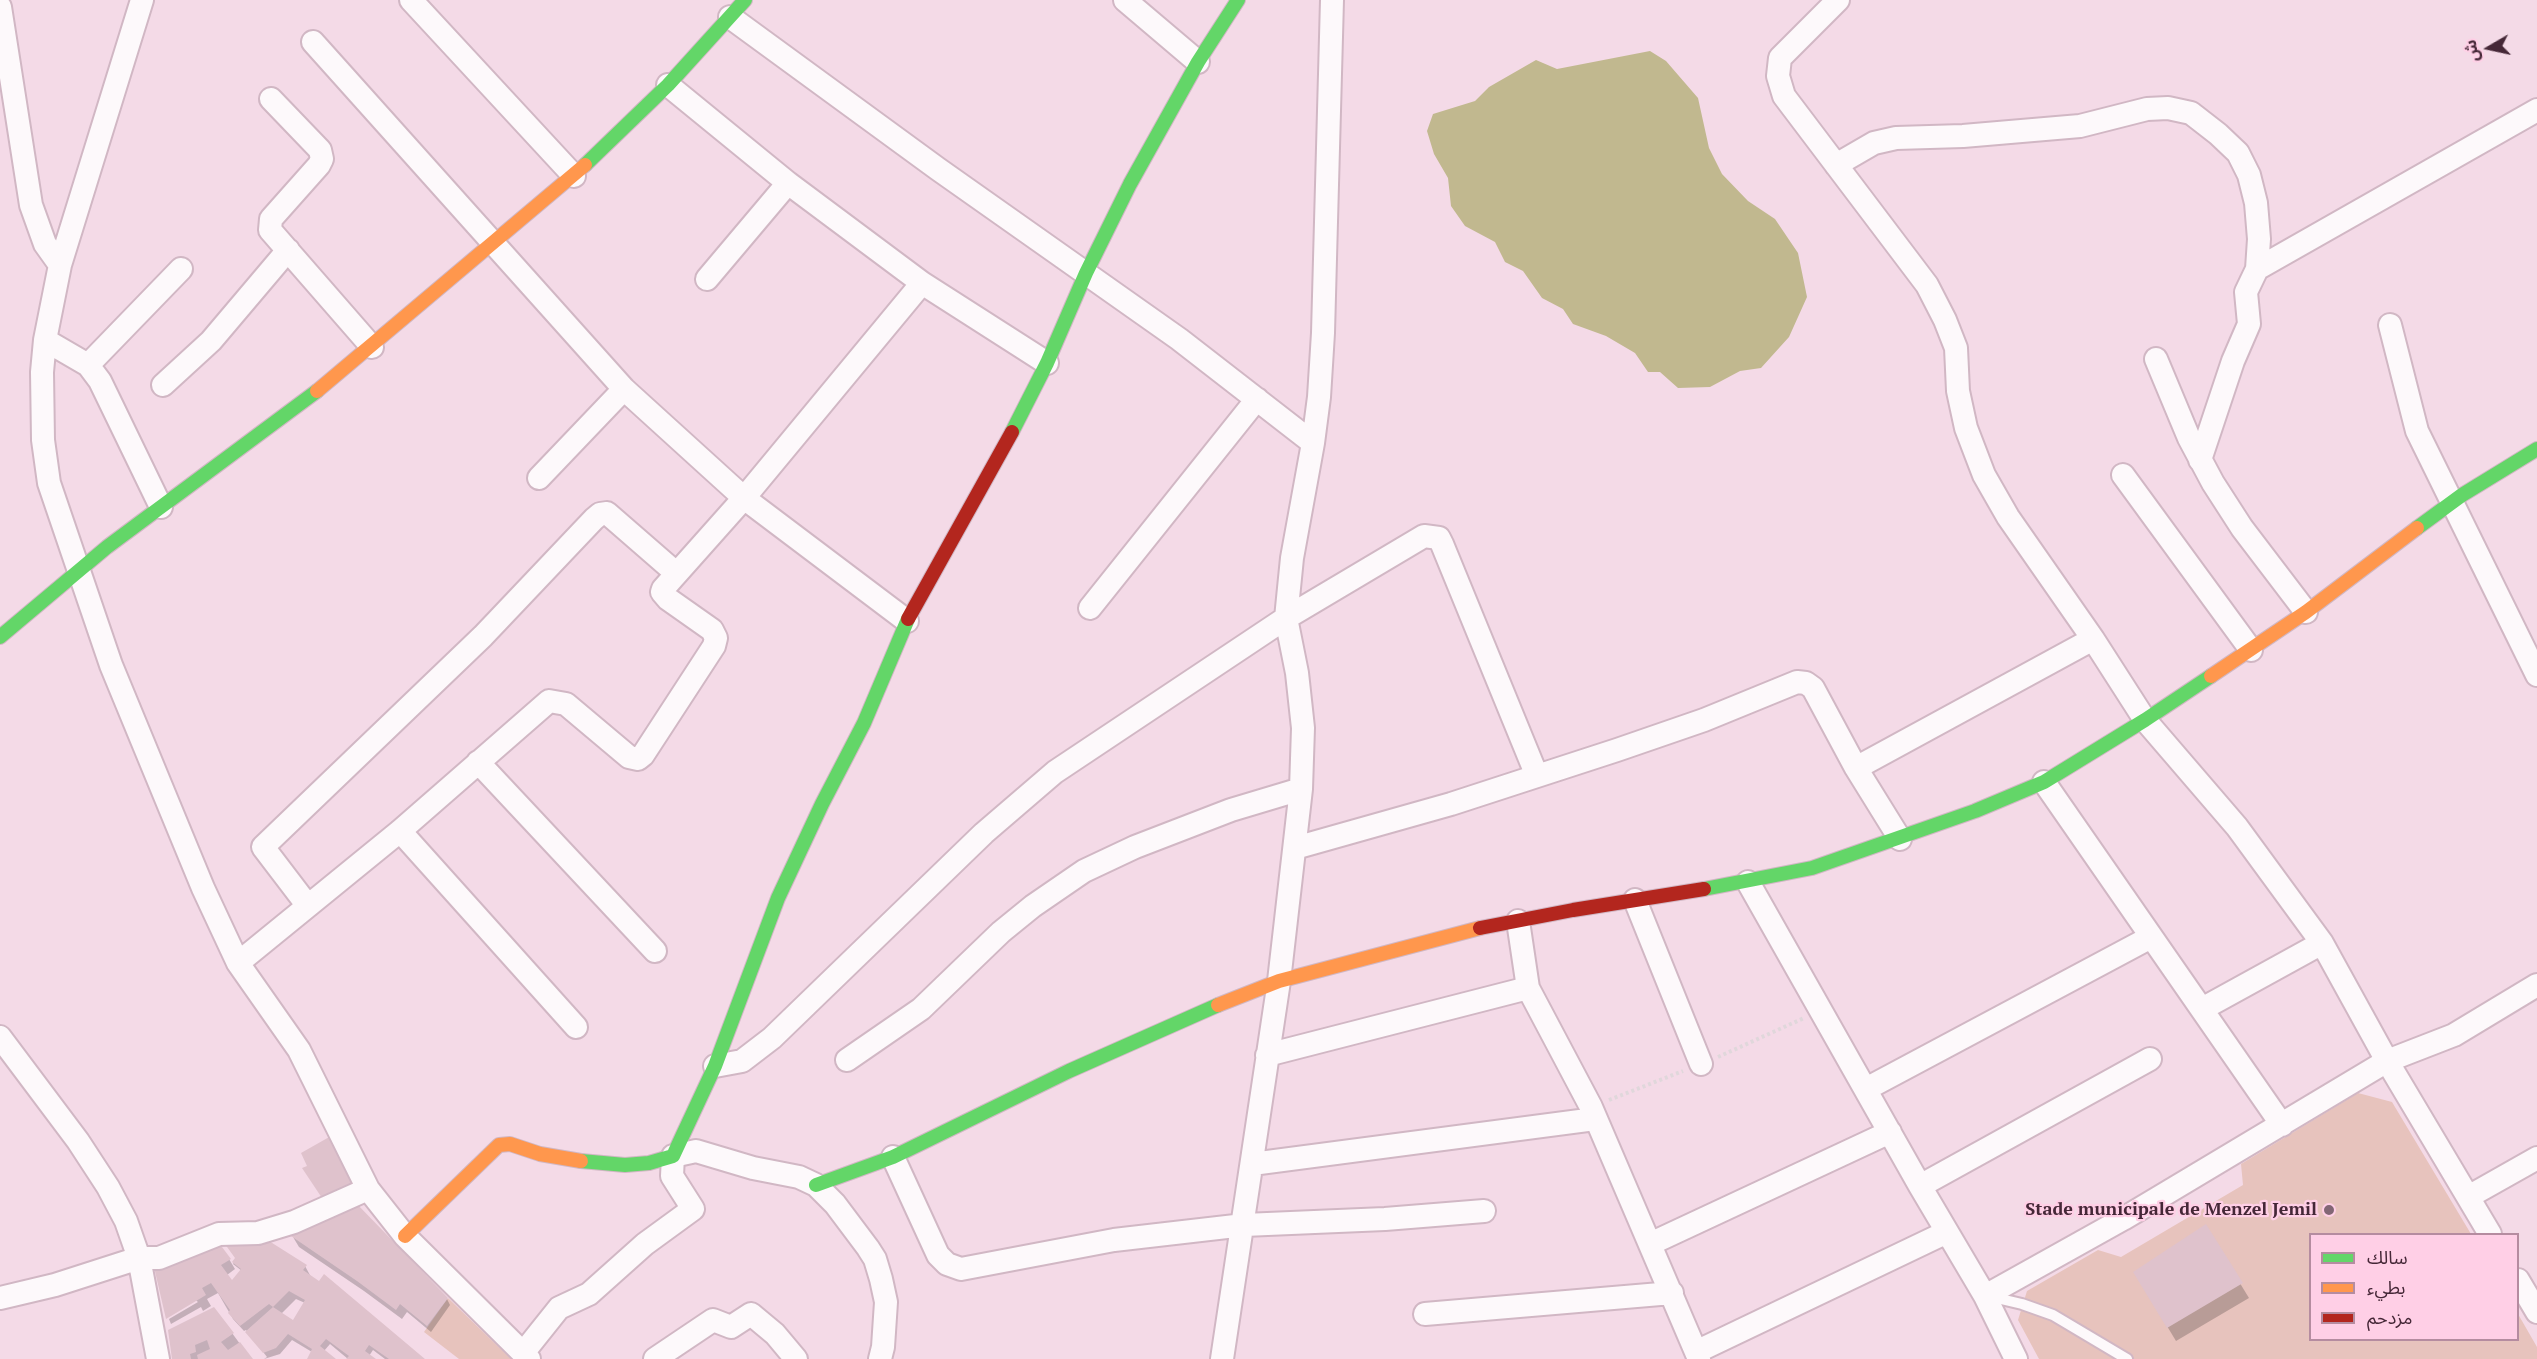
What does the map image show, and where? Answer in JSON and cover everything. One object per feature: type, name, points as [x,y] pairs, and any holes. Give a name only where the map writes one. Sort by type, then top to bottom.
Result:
[{"type":"street","points":[[142,0],[60,265],[45,340],[42,383],[43,440],[49,483],[111,665],[202,888],[238,963],[299,1050],[368,1189],[405,1236],[526,1356],[559,1308],[588,1294],[645,1244],[693,1209],[672,1176],[673,1156],[715,1066],[778,898],[822,804],[864,723],[907,621],[992,470],[1047,363],[1086,273],[1130,184],[1198,62],[1238,0]]},
{"type":"street","points":[[411,0],[574,176]]},
{"type":"street","points":[[0,637],[161,507],[321,388],[574,176],[668,85],[745,0]]},
{"type":"street","points":[[1125,0],[1198,62]]},
{"type":"street","points":[[1222,1359],[1279,981],[1300,789],[1303,728],[1297,673],[1286,618],[1292,558],[1313,443],[1323,333],[1332,0]]},
{"type":"street","points":[[1838,0],[1779,58],[1778,76],[1785,96],[1927,285],[1956,348],[1958,391],[1964,419],[1984,475],[2008,517],[2093,639],[2145,720],[2237,827],[2322,943],[2387,1061],[2489,1233]]},
{"type":"street","points":[[0,7],[31,205],[45,244],[60,265]]},
{"type":"street","points":[[730,17],[938,169],[1179,339],[1313,443]]},
{"type":"street","points":[[313,42],[624,389],[744,498],[907,621]]},
{"type":"street","points":[[668,85],[788,183],[922,284],[1047,363]]},
{"type":"street","points":[[271,99],[320,150],[322,159],[271,219],[270,230],[372,347]]},
{"type":"street","points":[[1836,165],[1875,143],[1896,138],[1963,136],[2080,126],[2147,109],[2168,108],[2191,113],[2238,153],[2249,175],[2259,239],[2257,268],[2246,292],[2249,324],[2233,361],[2200,460]]},
{"type":"street","points":[[2257,268],[2537,110]]},
{"type":"street","points":[[707,279],[788,183]]},
{"type":"street","points":[[163,385],[211,341],[288,250]]},
{"type":"street","points":[[88,365],[181,269]]},
{"type":"street","points":[[238,963],[400,831],[549,701],[566,704],[628,757],[638,759],[643,755],[714,646],[716,638],[712,630],[664,594],[663,589],[744,498],[922,284]]},
{"type":"street","points":[[2390,325],[2417,431],[2537,675]]},
{"type":"street","points":[[45,340],[88,365],[100,381],[161,507]]},
{"type":"street","points":[[2156,360],[2200,460],[2242,528],[2306,612]]},
{"type":"street","points":[[539,478],[624,389]]},
{"type":"street","points":[[1090,608],[1257,399]]},
{"type":"street","points":[[816,1185],[893,1157],[1069,1071],[1279,981],[1485,927],[1748,882],[1812,868],[1900,838],[2044,782],[2145,720],[2251,650],[2306,612],[2452,502],[2537,449]]},
{"type":"street","points":[[2123,475],[2251,650]]},
{"type":"street","points":[[308,906],[263,847],[483,636],[594,519],[600,514],[607,513],[676,573]]},
{"type":"street","points":[[715,1066],[742,1061],[772,1038],[984,833],[1055,772],[1286,618],[1424,536],[1439,538],[1537,776]]},
{"type":"street","points":[[1856,768],[2093,639]]},
{"type":"street","points":[[1295,848],[1451,804],[1537,776],[1704,720],[1797,682],[1806,683],[1813,688],[1856,768],[1900,838]]},
{"type":"street","points":[[478,762],[655,951]]},
{"type":"street","points":[[2044,782],[2282,1125]]},
{"type":"street","points":[[847,1060],[921,1009],[1009,926],[1033,906],[1084,872],[1146,843],[1231,810],[1300,789]]},
{"type":"street","points":[[400,831],[576,1027]]},
{"type":"street","points":[[1748,882],[1985,1296],[2016,1359]]},
{"type":"street","points":[[1635,900],[1701,1064]]},
{"type":"street","points":[[1518,921],[1527,988],[1592,1107],[1595,1119],[1697,1355],[1947,1232]]},
{"type":"street","points":[[1866,1089],[2151,937]]},
{"type":"street","points":[[2202,1009],[2322,943]]},
{"type":"street","points":[[1985,1296],[2123,1219],[2387,1061],[2454,1035],[2537,986]]},
{"type":"street","points":[[1267,1055],[1527,988]]},
{"type":"street","points":[[0,1038],[65,1124],[108,1187],[126,1221],[139,1258],[158,1359]]},
{"type":"street","points":[[1920,1186],[2150,1059]]},
{"type":"street","points":[[1252,1164],[1595,1119]]},
{"type":"street","points":[[1650,1244],[1890,1132]]},
{"type":"street","points":[[405,1236],[499,1145],[510,1144],[540,1154],[587,1162],[625,1165],[649,1163],[696,1151],[753,1168],[799,1177],[816,1185],[835,1204],[875,1259],[886,1302],[883,1347],[879,1359]]},
{"type":"street","points":[[893,1157],[938,1255],[948,1264],[960,1269],[1114,1240],[1244,1225],[1385,1219],[1484,1210]]},
{"type":"street","points":[[2468,1197],[2537,1158]]},
{"type":"street","points":[[0,1298],[55,1285],[139,1258],[159,1258],[219,1234],[258,1233],[294,1222],[368,1189]]},
{"type":"street","points":[[2519,1283],[2536,1307]]},
{"type":"street","points":[[1425,1314],[1672,1293]]},
{"type":"street","points":[[655,1359],[663,1351],[713,1320],[731,1327],[751,1314],[775,1334],[796,1359]]},
{"type":"lane","points":[[1985,1296],[2022,1304],[2053,1316],[2127,1359]]},
{"type":"shaded area","points":[[1650,51],[1666,61],[1698,98],[1709,148],[1722,174],[1748,201],[1775,219],[1798,253],[1807,297],[1789,337],[1761,368],[1740,371],[1710,387],[1678,388],[1660,372],[1648,372],[1635,353],[1606,336],[1573,324],[1563,309],[1542,298],[1523,271],[1505,262],[1495,242],[1465,226],[1451,206],[1448,178],[1434,154],[1427,131],[1433,114],[1475,101],[1489,87],[1536,60],[1557,69]]},
{"type":"shaded area","name":"Stade municipale de Menzel Jemil","points":[[2358,1093],[2392,1102],[2470,1233],[2309,1233],[2309,1341],[2519,1341],[2519,1316],[2537,1347],[2537,1359],[2039,1359],[2018,1320],[2027,1291],[2098,1250],[2121,1257],[2243,1185],[2241,1164]]},
{"type":"shaded area","points":[[448,1298],[511,1359],[459,1359],[424,1332]]},
{"type":"building","points":[[331,1136],[355,1183],[324,1201],[302,1168],[307,1166],[301,1153]]},
{"type":"building","points":[[357,1204],[448,1298],[427,1326],[400,1304],[396,1310],[291,1236],[304,1225]]},
{"type":"building","points":[[2206,1224],[2243,1283],[2167,1328],[2133,1272]]},
{"type":"building","points":[[216,1239],[231,1259],[221,1265],[232,1280],[241,1269],[232,1262],[235,1258],[222,1240],[269,1241],[307,1265],[303,1270],[319,1281],[324,1274],[425,1359],[389,1359],[369,1345],[365,1351],[376,1359],[346,1359],[349,1356],[326,1339],[320,1346],[336,1359],[307,1359],[312,1349],[288,1334],[276,1348],[263,1353],[245,1332],[273,1307],[269,1304],[240,1326],[228,1313],[230,1310],[211,1283],[202,1288],[206,1295],[166,1319],[154,1267]],"holes":[[[289,1291],[305,1300],[293,1320],[273,1307]]]},
{"type":"building","points":[[214,1307],[234,1333],[221,1342],[228,1350],[240,1342],[253,1359],[198,1359],[197,1355],[210,1349],[207,1340],[195,1345],[196,1352],[190,1354],[191,1359],[172,1359],[168,1330]]},
{"type":"traffic: fast","points":[[585,165],[668,85],[745,0]]},
{"type":"traffic: fast","points":[[1012,432],[1047,363],[1086,273],[1130,184],[1198,62],[1238,0]]},
{"type":"traffic: fast","points":[[0,637],[107,547],[317,391]]},
{"type":"traffic: fast","points":[[2417,528],[2462,495],[2537,449]]},
{"type":"traffic: fast","points":[[581,1161],[625,1165],[649,1163],[673,1156],[715,1066],[778,898],[822,804],[864,723],[908,619]]},
{"type":"traffic: fast","points":[[1704,889],[1812,868],[1975,811],[2044,782],[2211,676]]},
{"type":"traffic: fast","points":[[816,1185],[893,1157],[1069,1071],[1218,1005]]},
{"type":"traffic: slow","points":[[317,391],[585,165]]},
{"type":"traffic: slow","points":[[2211,676],[2306,612],[2417,528]]},
{"type":"traffic: slow","points":[[1218,1005],[1279,981],[1480,928]]},
{"type":"traffic: slow","points":[[405,1236],[499,1145],[510,1144],[540,1154],[581,1161]]},
{"type":"traffic: jam","points":[[908,619],[1012,432]]},
{"type":"traffic: jam","points":[[1480,928],[1704,889]]},
{"type":"place","name":"Stade municipale de Menzel Jemil","points":[[2329,1210]]}]
